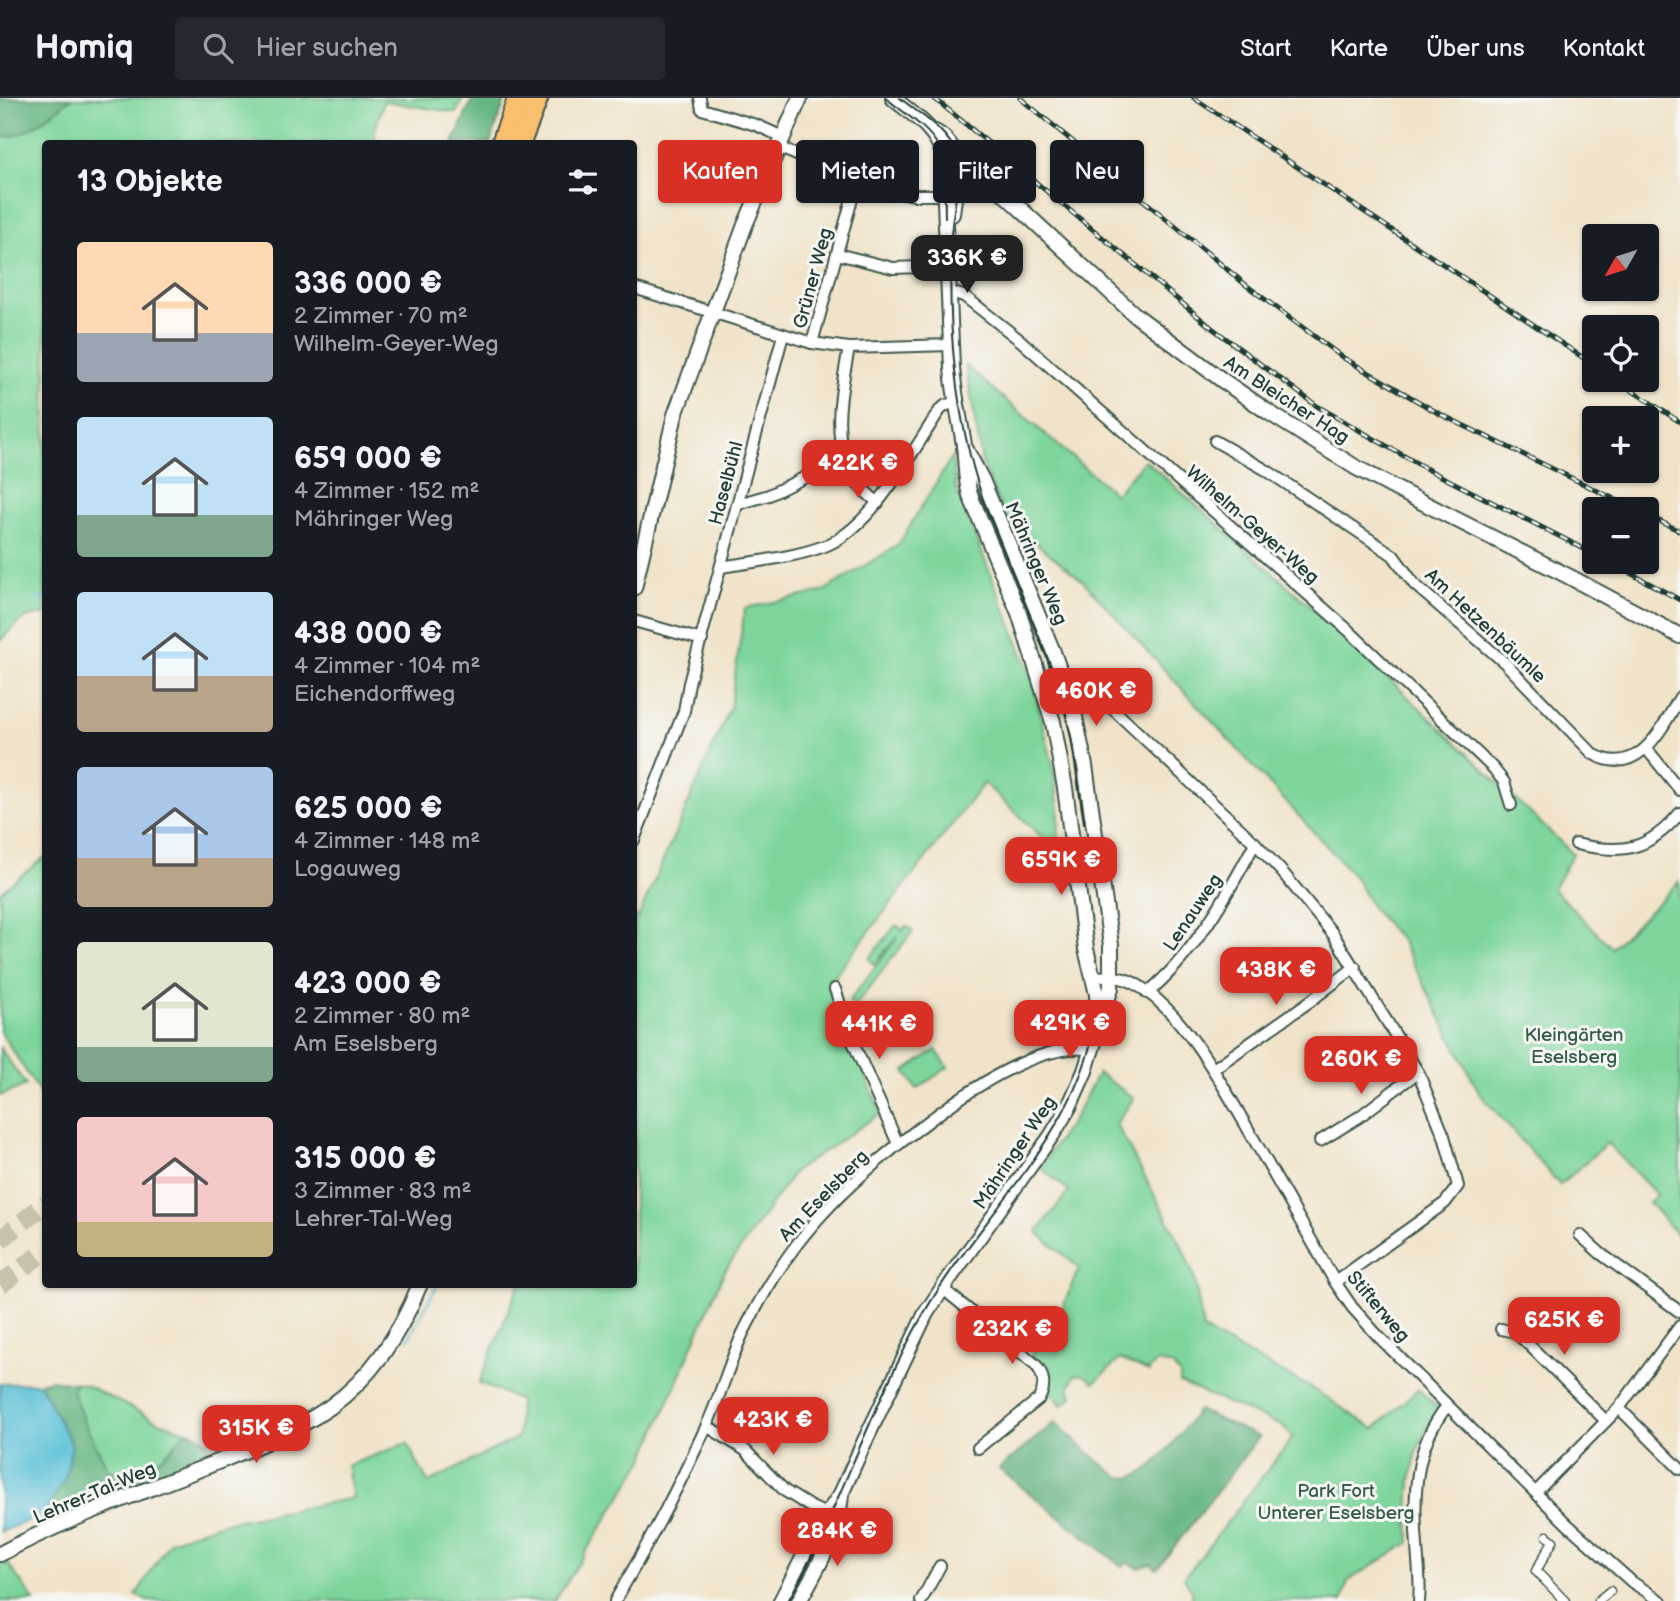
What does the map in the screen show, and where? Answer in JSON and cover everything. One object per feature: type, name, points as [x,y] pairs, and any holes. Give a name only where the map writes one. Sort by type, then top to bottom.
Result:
[{"type":"highway","points":[[502,140],[518,98]]},
{"type":"highway","points":[[522,140],[538,98]]},
{"type":"street","points":[[700,98],[702,109],[756,125],[778,140]]},
{"type":"street","points":[[782,140],[800,98]]},
{"type":"street","points":[[893,98],[930,130],[947,140]]},
{"type":"street","points":[[637,575],[675,415],[711,312],[754,203]]},
{"type":"street","name":"Grüner Weg","points":[[813,343],[850,203]]},
{"type":"street","name":"Mähringer Weg","points":[[945,203],[951,345],[968,489],[1019,613],[1044,690],[1059,754],[1086,949],[1097,994],[1098,1027]]},
{"type":"street","name":"Mähringer Weg","points":[[948,247],[949,203]]},
{"type":"street","name":"Am Bleicher Hag","points":[[1014,203],[1146,324],[1222,380],[1310,439],[1402,492],[1680,636]]},
{"type":"street","points":[[837,254],[893,268],[949,266]]},
{"type":"street","points":[[637,289],[813,343],[849,348],[951,345]]},
{"type":"street","name":"Wilhelm-Geyer-Weg","points":[[949,292],[964,296],[1021,341],[1348,629],[1493,768],[1504,782],[1511,805]]},
{"type":"street","name":"Haselbühl","points":[[637,832],[684,711],[783,335]]},
{"type":"street","points":[[849,348],[840,397],[839,429],[844,458],[855,481],[878,503]]},
{"type":"street","points":[[721,567],[806,552],[830,544],[851,529],[878,503],[940,410],[946,405],[956,403]]},
{"type":"street","name":"Am Hetzenbäumle","points":[[1215,441],[1266,470],[1393,555],[1415,584],[1505,663],[1592,754],[1618,762],[1630,759],[1646,748]]},
{"type":"street","name":"Mähringer Weg","points":[[781,1601],[833,1516],[911,1342],[942,1288],[1061,1121],[1080,1083],[1109,1000],[1112,950],[1077,722],[1066,685],[982,480],[964,446]]},
{"type":"street","points":[[737,504],[769,495],[844,458]]},
{"type":"street","points":[[637,622],[702,640]]},
{"type":"street","points":[[1044,690],[1066,685],[1085,688],[1100,697],[1255,843],[1307,902],[1354,967],[1418,1072],[1444,1136],[1458,1186],[1445,1203],[1335,1282]]},
{"type":"street","points":[[1680,697],[1646,748],[1680,790]]},
{"type":"street","points":[[1576,844],[1609,849],[1634,847],[1657,837],[1680,813]]},
{"type":"street","name":"Lenauweg","points":[[1147,993],[1172,971],[1228,893],[1255,843]]},
{"type":"street","points":[[1213,1069],[1354,967]]},
{"type":"street","name":"Stifterweg","points":[[1093,977],[1112,976],[1126,979],[1147,993],[1182,1027],[1213,1069],[1335,1282],[1378,1336],[1536,1492],[1632,1582],[1658,1600]]},
{"type":"street","points":[[835,989],[852,1040],[898,1143]]},
{"type":"street","name":"Am Eselsberg","points":[[615,1601],[640,1559],[706,1426],[743,1334],[789,1255],[838,1198],[898,1143],[971,1091],[1006,1070],[1060,1049],[1092,1049]]},
{"type":"street","points":[[1320,1141],[1359,1117],[1418,1072]]},
{"type":"street","points":[[1580,1235],[1680,1312]]},
{"type":"street","name":"Lehrer-Tal-Weg","points":[[0,1554],[273,1439],[332,1406],[364,1376],[399,1331],[418,1288]]},
{"type":"street","points":[[942,1288],[1035,1364],[1042,1373],[1043,1387],[1039,1399],[978,1448]]},
{"type":"street","points":[[1536,1492],[1619,1408],[1680,1326]]},
{"type":"street","points":[[1501,1329],[1515,1332],[1605,1422]]},
{"type":"street","points":[[1419,1601],[1414,1506],[1418,1465],[1435,1421],[1447,1406]]},
{"type":"street","points":[[1619,1408],[1680,1469]]},
{"type":"street","points":[[706,1426],[745,1450],[785,1491],[809,1506],[833,1516]]},
{"type":"street","points":[[214,1428],[243,1452]]},
{"type":"street","name":"Mähringer Weg","points":[[799,1601],[830,1542],[833,1516]]},
{"type":"street","points":[[1547,1536],[1553,1541],[1536,1571],[1565,1601]]},
{"type":"street","points":[[922,1601],[940,1566]]},
{"type":"street","points":[[1598,1601],[1610,1591]]},
{"type":"green space","points":[[0,98],[72,98],[29,129],[0,137]]},
{"type":"green space","points":[[72,98],[463,98],[456,113],[384,101],[374,133],[376,140],[42,140],[42,615],[25,619],[0,641],[0,137],[29,129]]},
{"type":"green space","points":[[473,98],[506,98],[491,140],[454,140]]},
{"type":"green space","name":"Kleingärten Eselsberg","points":[[966,366],[1115,494],[1145,460],[1342,634],[1573,854],[1553,889],[1612,948],[1680,881],[1680,1232],[1677,1235],[1649,1202],[1657,1195],[1607,1143],[1560,1185],[1480,1094],[1401,940],[1372,908],[1355,877],[1083,581],[1005,518],[982,463]]},
{"type":"green space","points":[[952,457],[956,488],[1032,677],[1054,771],[1059,811],[1058,852],[984,783],[834,977],[829,988],[881,1113],[794,1172],[724,1272],[643,1461],[555,1601],[147,1601],[136,1595],[170,1541],[219,1524],[353,1498],[347,1466],[407,1443],[428,1483],[518,1437],[519,1400],[479,1383],[518,1288],[637,1288],[637,918],[730,708],[745,608],[822,592],[898,545]]},
{"type":"green space","points":[[42,859],[41,1095],[0,1031],[0,892]]},
{"type":"green space","points":[[896,925],[903,930],[906,926],[913,931],[855,1006],[849,1001],[898,937],[874,964],[869,959]]},
{"type":"green space","points":[[0,1048],[26,1085],[0,1096]]},
{"type":"green space","points":[[936,1050],[948,1067],[917,1089],[905,1071]]},
{"type":"green space","name":"Park Fort Unterer Eselsberg","points":[[1098,1073],[1134,1098],[1116,1124],[1181,1244],[1195,1279],[1203,1330],[1312,1388],[1374,1429],[1418,1389],[1441,1411],[1422,1439],[1412,1472],[1410,1542],[1348,1581],[1342,1601],[1192,1601],[1192,1590],[1184,1578],[1293,1437],[1282,1426],[1180,1383],[1180,1375],[1172,1365],[1158,1362],[1149,1372],[1120,1359],[1094,1383],[1084,1375],[1075,1375],[1069,1387],[1072,1397],[1062,1405],[1049,1390],[1049,1373],[1031,1355],[1053,1330],[1079,1268],[1037,1232],[1069,1191],[1040,1167],[1076,1115]]},
{"type":"green space","points":[[50,1380],[77,1383],[72,1390],[83,1420],[109,1471],[133,1472],[154,1464],[187,1431],[204,1438],[211,1455],[51,1522],[43,1515],[65,1479],[72,1445],[39,1383]]},
{"type":"green space","points":[[77,1383],[159,1422],[187,1431],[154,1464],[133,1472],[109,1471],[83,1420],[72,1390]]},
{"type":"green space","points":[[1198,1410],[1259,1437],[1157,1569],[1151,1564],[1138,1568],[1127,1562],[1123,1567],[999,1469],[1055,1422],[1116,1474],[1131,1477],[1142,1473],[1164,1454]]},
{"type":"green space","points":[[7,1562],[34,1601],[0,1601],[0,1567]]},
{"type":"water","points":[[39,1383],[72,1445],[65,1479],[43,1515],[0,1532],[0,1384]]},
{"type":"waterway","points":[[37,599],[42,598]]},
{"type":"waterway","points":[[408,1339],[436,1288]]},
{"type":"tunnel","points":[[0,1240],[42,1206]]},
{"type":"tunnel","points":[[0,1285],[42,1253]]},
{"type":"tram line","points":[[886,98],[921,126],[938,146],[944,172],[945,218]]},
{"type":"tram line","points":[[900,98],[940,130],[956,154],[958,174],[950,272],[952,338],[965,435],[983,499],[1059,686],[1071,737],[1084,823]]},
{"type":"tram line","points":[[788,1601],[807,1566],[888,1384],[924,1313],[948,1275],[1055,1127],[1075,1088],[1090,1046],[1098,1001]]},
{"type":"railway","points":[[934,98],[1212,328],[1317,406],[1425,468],[1582,548]]},
{"type":"railway","points":[[1020,98],[1246,285],[1342,357],[1438,413],[1610,497]]},
{"type":"railway","points":[[1194,98],[1582,357]]},
{"type":"railway","points":[[1634,392],[1680,422]]},
{"type":"railway","points":[[1659,521],[1680,531]]},
{"type":"railway","points":[[1632,574],[1680,600]]}]
